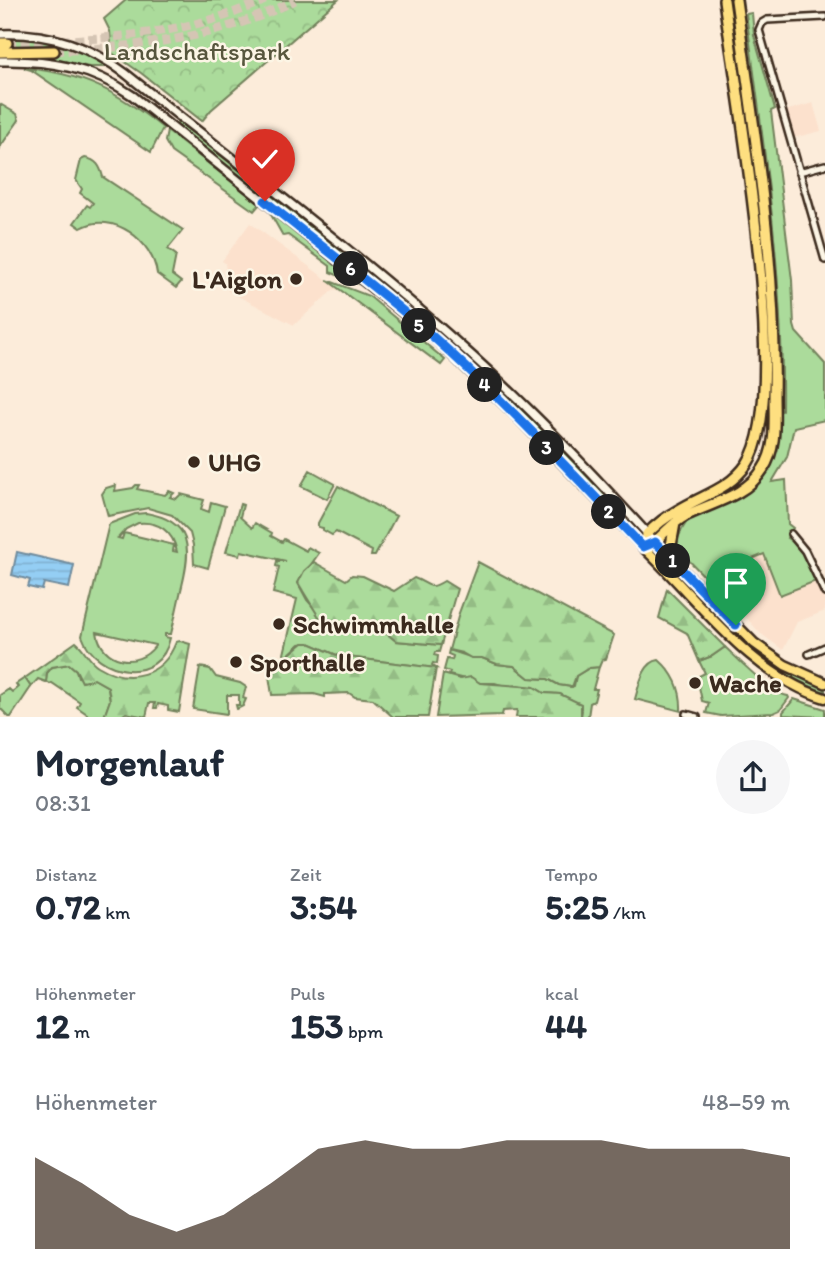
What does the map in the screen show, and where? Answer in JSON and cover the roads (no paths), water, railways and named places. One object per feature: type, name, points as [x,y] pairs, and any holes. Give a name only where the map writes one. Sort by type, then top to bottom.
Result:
[{"type":"highway","points":[[648,534],[677,510],[722,489],[739,474],[751,457],[761,427],[765,394],[759,270],[724,0]]},
{"type":"highway","points":[[655,542],[685,516],[734,495],[751,483],[765,467],[772,443],[775,354],[772,291],[736,0]]},
{"type":"highway","points":[[0,52],[54,51]]},
{"type":"highway","points":[[669,557],[675,523]]},
{"type":"main road","points":[[0,34],[56,39],[83,48],[111,63],[382,278],[463,348],[523,405],[761,649],[793,670],[825,683]]},
{"type":"main road","points":[[0,61],[61,64],[92,73],[121,88],[378,291],[455,357],[755,660],[785,681],[825,698]]},
{"type":"main road","points":[[455,357],[463,348]]},
{"type":"main road","points":[[643,547],[648,534]]},
{"type":"main road","points":[[643,547],[655,542]]},
{"type":"street","points":[[825,17],[764,22],[759,30],[825,260]]},
{"type":"street","points":[[799,172],[825,165]]},
{"type":"street","points":[[791,534],[805,551],[825,593]]},
{"type":"street","points":[[808,654],[825,647]]},
{"type":"street","points":[[686,714],[697,717]]},
{"type":"water","points":[[17,552],[74,565],[69,588],[44,583],[42,590],[28,587],[30,580],[12,575]]},
{"type":"tunnel","points":[[7,43],[106,37],[170,29],[233,13],[265,0]]},
{"type":"tunnel","points":[[54,51],[178,39],[237,24],[295,0]]},
{"type":"place","name":"L'Aiglon","points":[[296,279]]},
{"type":"place","name":"UHG","points":[[194,462]]},
{"type":"place","name":"Schwimmhalle","points":[[279,624]]},
{"type":"place","name":"Sporthalle","points":[[236,662]]},
{"type":"place","name":"Wache","points":[[695,683]]},
{"type":"park label","name":"Landschaftspark","points":[[197,51]]}]
